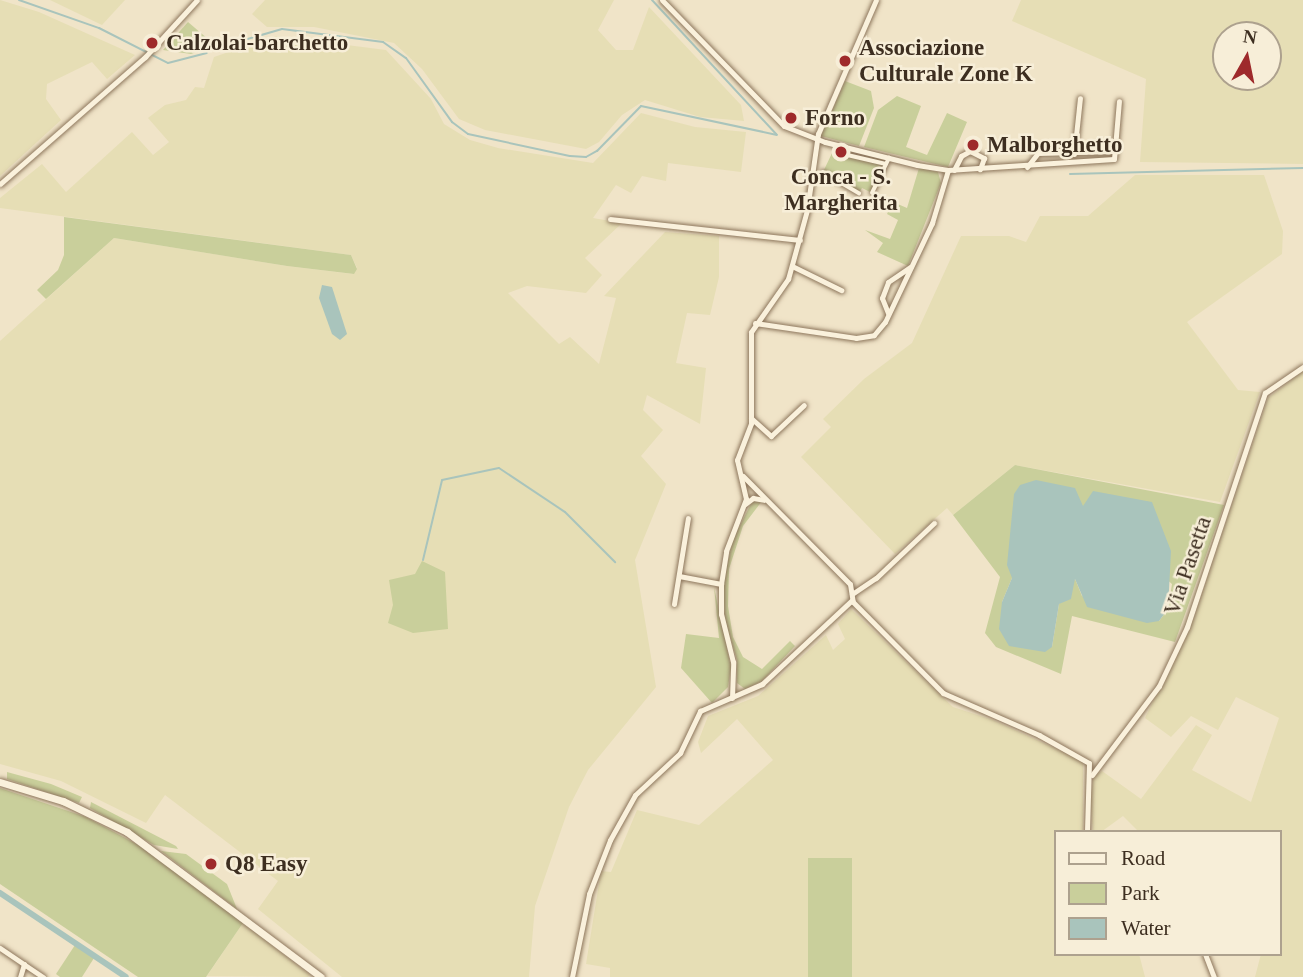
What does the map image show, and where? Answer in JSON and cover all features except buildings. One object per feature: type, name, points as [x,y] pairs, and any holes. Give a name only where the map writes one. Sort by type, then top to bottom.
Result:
[{"type":"main road","points":[[0,782],[63,801],[120,828],[321,977]]},
{"type":"street","points":[[0,184],[145,57],[197,0]]},
{"type":"street","points":[[663,0],[772,117],[816,140],[887,161]]},
{"type":"street","points":[[732,698],[733,662],[721,614],[721,584],[726,551],[745,504],[746,493],[739,471],[738,453],[751,418],[749,348],[755,323],[780,295],[793,266],[800,240],[816,140],[876,0]]},
{"type":"street","points":[[1074,160],[1080,97]]},
{"type":"street","points":[[839,153],[951,170],[1027,167],[1074,160],[1114,159],[1119,101]]},
{"type":"street","points":[[755,323],[864,338],[880,330],[937,213],[951,170],[961,156],[970,151],[984,158],[980,169]]},
{"type":"street","points":[[1027,167],[1038,153],[1114,151]]},
{"type":"street","points":[[872,193],[887,161]]},
{"type":"street","points":[[822,172],[859,193]]},
{"type":"street","points":[[610,219],[800,240]]},
{"type":"street","points":[[888,317],[883,298],[888,282],[912,265]]},
{"type":"street","points":[[793,266],[841,290]]},
{"type":"street","name":"Via Pasetta","points":[[1091,775],[1159,686],[1187,627],[1265,393],[1303,367]]},
{"type":"street","points":[[751,418],[772,436],[804,405]]},
{"type":"street","points":[[739,471],[764,500],[850,584],[852,597],[948,697],[1056,743],[1089,763],[1091,775],[1084,811],[1087,830]]},
{"type":"street","points":[[746,493],[755,490]]},
{"type":"street","points":[[746,493],[753,498],[764,500]]},
{"type":"street","points":[[745,504],[753,498]]},
{"type":"street","points":[[674,604],[688,518]]},
{"type":"street","points":[[572,977],[584,907],[628,806],[645,783],[680,753],[696,715],[762,684],[934,523]]},
{"type":"street","points":[[679,576],[721,584]]},
{"type":"street","points":[[0,948],[43,977]]},
{"type":"street","points":[[1206,956],[1214,977]]},
{"type":"street","points":[[20,977],[23,963]]},
{"type":"shaded area","points":[[0,0],[39,12],[135,55],[107,79],[92,62],[47,84],[46,99],[61,120],[0,176]]},
{"type":"shaded area","points":[[50,0],[125,0],[102,25]]},
{"type":"shaded area","points":[[265,0],[614,0],[598,30],[616,50],[633,50],[649,7],[741,105],[744,121],[700,117],[645,100],[622,115],[599,142],[586,149],[485,130],[459,119],[422,69],[394,43],[314,27],[267,27],[252,14]]},
{"type":"shaded area","points":[[1021,0],[1303,0],[1303,164],[1140,162],[1146,79],[1012,21]]},
{"type":"shaded area","points":[[276,36],[386,50],[431,99],[444,124],[470,140],[498,148],[593,163],[641,113],[695,127],[746,132],[741,172],[668,163],[666,181],[642,176],[631,193],[616,185],[593,218],[622,223],[585,258],[602,275],[586,293],[527,286],[508,293],[559,344],[570,337],[599,364],[616,298],[604,296],[665,232],[719,236],[719,277],[710,315],[687,313],[676,363],[706,368],[700,424],[647,395],[643,410],[663,430],[641,456],[666,484],[635,560],[656,687],[588,770],[569,807],[535,906],[529,977],[342,977],[258,909],[278,881],[165,795],[146,823],[61,781],[0,764],[0,341],[114,238],[287,266],[353,274],[357,268],[351,255],[0,208],[0,198],[42,164],[66,192],[132,132],[153,155],[169,142],[148,118],[165,105],[186,100],[195,87],[204,88],[214,57]]},
{"type":"shaded area","points":[[1135,175],[1264,175],[1283,231],[1282,254],[1187,322],[1238,390],[1260,392],[1220,502],[1015,465],[953,515],[947,508],[895,554],[801,457],[831,427],[823,419],[864,379],[912,343],[961,236],[1009,236],[1026,242],[1040,216],[1088,216]]},
{"type":"shaded area","points":[[1303,371],[1303,977],[1255,977],[1260,956],[1282,956],[1282,830],[1137,830],[1123,816],[1104,830],[1093,830],[1090,798],[1094,776],[1102,771],[1141,799],[1196,725],[1212,735],[1192,770],[1251,802],[1279,718],[1236,697],[1218,730],[1191,716],[1171,737],[1145,718],[1193,619],[1268,398]]},
{"type":"shaded area","points":[[851,609],[953,707],[993,720],[1083,761],[1083,830],[1054,830],[1054,956],[1140,956],[1145,977],[851,977],[852,859],[808,863],[809,977],[610,977],[610,968],[586,964],[601,871],[611,872],[637,810],[699,825],[773,760],[737,719],[701,753],[698,742],[708,716],[758,696],[826,635],[833,650],[845,639],[838,624]]},
{"type":"shaded area","points":[[243,923],[310,975],[207,976]]},
{"type":"green space","points":[[188,22],[215,45],[191,54],[163,50]]},
{"type":"green space","points":[[845,81],[871,91],[874,108],[859,146],[821,136]]},
{"type":"green space","points":[[897,96],[921,106],[906,147],[927,155],[947,113],[967,122],[948,167],[864,147],[878,110]]},
{"type":"green space","points":[[833,151],[886,164],[872,193],[862,188],[859,193],[823,172]]},
{"type":"green space","points":[[919,168],[938,172],[941,183],[908,266],[877,252],[883,243],[865,230],[890,239],[898,220],[887,214],[893,202],[907,208]]},
{"type":"green space","points":[[64,217],[351,255],[357,269],[354,274],[287,266],[114,238],[46,299],[37,290],[58,270],[64,255]]},
{"type":"green space","points":[[1015,465],[1224,505],[1175,642],[1072,616],[1061,674],[996,647],[985,633],[1000,577],[953,515]],"holes":[[[1083,507],[1172,584],[1168,609],[1159,621],[1082,596],[1075,579],[1059,604],[1052,647],[1002,602],[1012,578]]]},
{"type":"green space","points":[[753,500],[762,501],[743,526],[729,569],[728,606],[733,637],[743,657],[762,669],[790,641],[795,646],[762,681],[745,689],[737,683],[737,660],[725,620],[723,584],[733,539]]},
{"type":"green space","points":[[422,561],[445,572],[448,629],[413,633],[388,623],[393,605],[389,580],[415,574]]},
{"type":"green space","points":[[714,587],[731,667],[728,687],[712,703],[681,668],[686,634],[719,638]]},
{"type":"green space","points":[[7,772],[51,784],[82,797],[79,803],[7,779]]},
{"type":"green space","points":[[0,788],[86,817],[144,848],[243,923],[206,977],[138,977],[0,884]]},
{"type":"green space","points":[[91,802],[178,849],[154,845],[90,808]]},
{"type":"green space","points":[[161,851],[186,854],[227,884],[237,909]]},
{"type":"green space","points":[[808,858],[852,858],[852,977],[808,977]]},
{"type":"green space","points":[[75,945],[94,958],[82,977],[60,977],[56,974]]},
{"type":"water","points":[[322,285],[332,287],[347,334],[340,340],[332,334],[319,298]]},
{"type":"water","points":[[1036,480],[1075,488],[1083,506],[1093,491],[1152,502],[1171,551],[1168,609],[1159,621],[1147,623],[1087,607],[1075,579],[1071,599],[1059,604],[1052,647],[1045,652],[1009,646],[999,629],[1002,602],[1012,578],[1007,565],[1014,494],[1020,485]]},
{"type":"waterway","points":[[19,0],[99,28],[168,63],[207,53]]},
{"type":"waterway","points":[[652,0],[776,134]]},
{"type":"waterway","points":[[234,43],[282,29],[383,42],[406,58],[452,122],[468,134],[570,156],[586,157],[597,151],[641,106],[777,135]]},
{"type":"waterway","points":[[1070,174],[1303,168]]},
{"type":"waterway","points":[[423,560],[442,480],[499,468],[565,512],[615,562]]},
{"type":"waterway","points":[[0,893],[126,977]]},
{"type":"place","name":"Calzolai-barchetto","points":[[152,43]]},
{"type":"place","name":"Associazione Culturale Zone K","points":[[845,61]]},
{"type":"place","name":"Forno","points":[[791,118]]},
{"type":"place","name":"Malborghetto","points":[[973,145]]},
{"type":"place","name":"Conca - S. Margherita","points":[[841,152]]},
{"type":"place","name":"Q8 Easy","points":[[211,864]]}]
